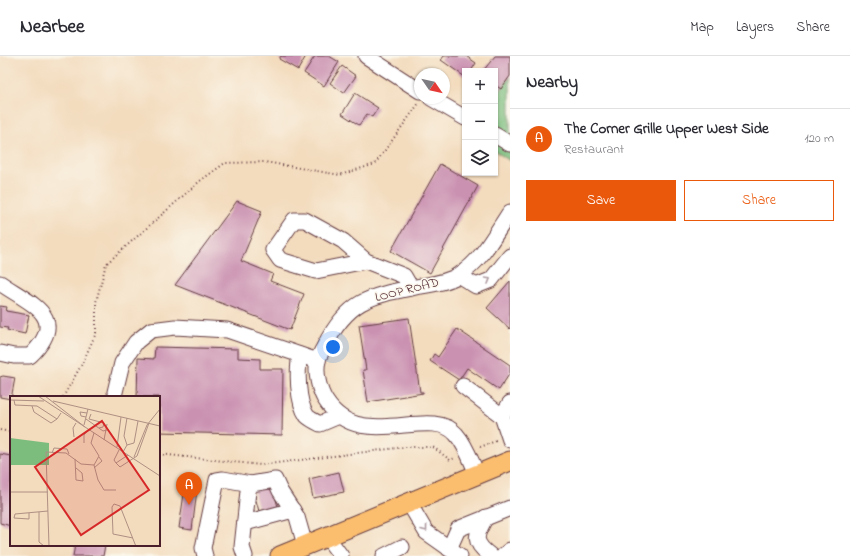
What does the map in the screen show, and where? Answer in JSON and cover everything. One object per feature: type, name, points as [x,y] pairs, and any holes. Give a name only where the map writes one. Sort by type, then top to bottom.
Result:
[{"type":"main road","points":[[283,555],[510,461]]},
{"type":"street","points":[[366,56],[414,87]]},
{"type":"street","points":[[441,104],[462,116]]},
{"type":"street","points":[[498,137],[510,144]]},
{"type":"street","name":"LOOP ROAD","points":[[318,361],[333,329],[345,314],[362,301],[382,294],[437,283],[458,275],[476,262],[510,212]]},
{"type":"street","points":[[366,261],[316,272],[280,260],[273,250],[294,220],[305,220],[343,241],[366,261],[404,276],[411,288]]},
{"type":"street","points":[[458,275],[476,286],[491,280],[510,256]]},
{"type":"street","points":[[0,283],[40,310],[48,320],[48,332],[40,346],[30,356],[14,356],[0,353]]},
{"type":"street","points":[[115,392],[122,363],[136,342],[151,330],[175,327],[227,330],[318,361],[321,394],[331,409],[346,421],[366,426],[389,427],[415,424],[441,425],[456,433],[466,449],[477,474]]},
{"type":"street","points":[[300,355],[297,368],[302,403],[307,416],[320,424],[339,416]]},
{"type":"street","points":[[463,386],[506,409],[506,439]]},
{"type":"street","points":[[205,556],[203,548],[217,480],[223,479],[251,484],[274,480],[297,517],[305,546]]},
{"type":"street","points":[[245,556],[242,547],[248,491],[251,484]]},
{"type":"street","points":[[409,503],[426,532],[454,552],[458,528],[510,508]]},
{"type":"street","points":[[245,523],[293,510]]},
{"type":"street","points":[[486,517],[478,532],[477,541],[479,547],[491,556]]},
{"type":"street","points":[[327,536],[341,556]]},
{"type":"street","points":[[384,556],[402,547]]},
{"type":"street","points":[[503,556],[510,550]]},
{"type":"path","points":[[64,396],[82,364],[96,332],[96,302],[106,264],[200,181],[225,162],[265,162],[340,175],[374,164],[419,104]]},
{"type":"path","points":[[0,430],[10,432]]},
{"type":"path","points":[[477,448],[506,439]]},
{"type":"path","points":[[160,454],[261,466],[405,447],[433,447],[450,460],[458,456]]},
{"type":"green space","points":[[510,77],[510,161],[498,153],[498,94]]},
{"type":"building","points":[[281,56],[306,56],[298,70],[279,59]]},
{"type":"building","points":[[315,56],[329,56],[339,62],[324,86],[304,73]]},
{"type":"building","points":[[444,56],[466,56],[476,63],[473,68],[462,68],[462,75],[441,60]]},
{"type":"building","points":[[495,56],[510,56],[510,76],[501,89],[498,87],[498,68],[485,68]]},
{"type":"building","points":[[342,66],[356,76],[344,93],[330,83]]},
{"type":"building","points":[[355,93],[378,108],[372,117],[367,114],[359,125],[342,114]]},
{"type":"building","points":[[440,164],[478,186],[430,273],[391,251]]},
{"type":"building","points":[[237,201],[262,211],[241,261],[273,274],[270,281],[304,294],[290,330],[175,285]]},
{"type":"building","points":[[510,281],[510,329],[487,308]]},
{"type":"building","points":[[0,306],[7,307],[6,311],[29,315],[25,334],[0,327]]},
{"type":"building","points":[[409,318],[420,392],[423,393],[368,402],[363,370],[366,370],[359,325]]},
{"type":"building","points":[[457,329],[510,365],[510,373],[499,390],[467,368],[459,380],[430,361],[434,354],[438,357]]},
{"type":"building","points":[[155,347],[238,349],[238,358],[260,359],[260,369],[283,369],[282,435],[160,432],[160,396],[137,396],[138,358],[154,359]]},
{"type":"building","points":[[0,377],[15,378],[10,399],[0,397]]},
{"type":"building","points":[[0,454],[10,456],[10,526],[0,523]]},
{"type":"building","points":[[339,472],[344,492],[313,498],[309,479]]},
{"type":"building","points":[[186,480],[198,482],[192,530],[179,528]]},
{"type":"building","points":[[271,483],[279,510],[260,515],[253,489]]},
{"type":"building","points":[[75,546],[105,546],[103,556],[73,556]]},
{"type":"place","name":"The Corner Grille Upper West Side","points":[[189,505]]}]
